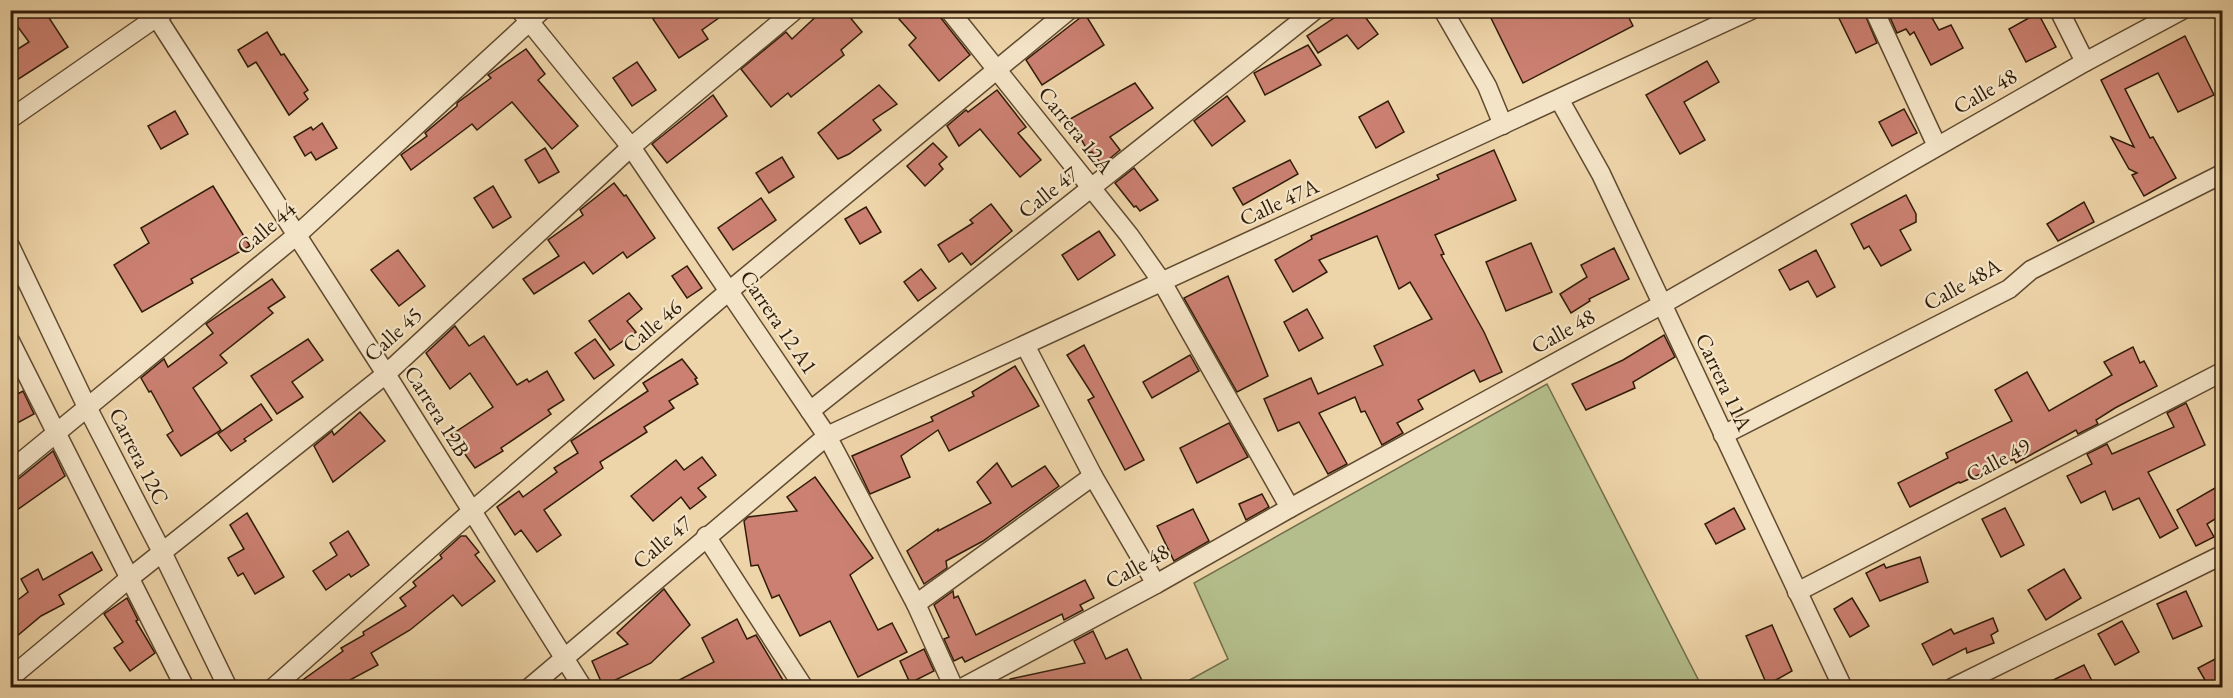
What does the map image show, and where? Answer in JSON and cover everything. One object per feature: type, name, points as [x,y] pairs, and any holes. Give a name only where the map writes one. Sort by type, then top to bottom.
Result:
[{"type":"street","name":"Calle 45","points":[[10,678],[131,577],[386,374],[631,147],[795,10]]},
{"type":"street","name":"Carrera 12A","points":[[949,10],[1129,235],[1162,282],[1290,508]]},
{"type":"street","name":"Calle 46","points":[[273,687],[472,511],[729,291],[1069,10]]},
{"type":"street","name":"Calle 47","points":[[810,411],[1315,10]]},
{"type":"street","points":[[1443,10],[1487,86],[1503,125]]},
{"type":"street","name":"Calle 47A","points":[[827,436],[1751,10]]},
{"type":"street","points":[[1874,10],[1938,146]]},
{"type":"street","points":[[2059,10],[2085,62]]},
{"type":"street","name":"Calle 48","points":[[962,687],[1156,584],[1661,304],[2085,62],[2182,10]]},
{"type":"street","points":[[10,119],[158,13]]},
{"type":"street","name":"Carrera 12B","points":[[158,13],[583,687]]},
{"type":"street","name":"Carrera 12 A1","points":[[530,14],[631,147],[827,436],[916,604],[954,687]]},
{"type":"street","name":"Calle 44","points":[[10,471],[297,235],[530,14]]},
{"type":"street","name":"Carrera 11A","points":[[1559,99],[1601,174],[1843,687]]},
{"type":"street","name":"Calle 48A","points":[[1723,435],[2009,289],[2031,270],[2223,174]]},
{"type":"street","name":"Carrera 12C","points":[[10,246],[87,407],[228,687]]},
{"type":"street","points":[[10,341],[185,687]]},
{"type":"street","points":[[1025,345],[1093,476],[1156,584]]},
{"type":"street","name":"Calle 49","points":[[1797,592],[2223,372]]},
{"type":"street","name":"Calle 47","points":[[529,687],[827,436]]},
{"type":"street","points":[[916,604],[1093,476]]},
{"type":"street","points":[[706,537],[804,687]]},
{"type":"street","points":[[1952,687],[2223,555]]},
{"type":"green space","points":[[1547,384],[1702,687],[1177,687],[1228,659],[1194,583]]},
{"type":"building","points":[[10,10],[44,10],[68,47],[17,80],[10,70],[10,54],[29,42],[10,16]]},
{"type":"building","points":[[666,10],[730,10],[702,30],[708,39],[679,58],[653,19]]},
{"type":"building","points":[[823,10],[844,10],[862,32],[841,50],[844,55],[791,97],[788,93],[771,107],[741,69],[786,32],[792,39]]},
{"type":"building","points":[[910,10],[938,10],[940,17],[970,55],[939,81],[909,45],[916,38],[899,19]]},
{"type":"building","points":[[1346,10],[1360,10],[1378,34],[1358,49],[1347,35],[1318,53],[1307,36]]},
{"type":"building","points":[[1487,10],[1625,10],[1633,26],[1523,83]]},
{"type":"building","points":[[1835,10],[1863,10],[1877,43],[1856,53]]},
{"type":"building","points":[[1895,10],[1942,10],[1931,16],[1939,30],[1951,25],[1963,48],[1931,65],[1914,32],[1910,35],[1906,29],[1897,33],[1889,15]]},
{"type":"building","points":[[2038,13],[2056,47],[2026,62],[2009,29]]},
{"type":"building","points":[[1085,14],[1104,45],[1042,85],[1026,60]]},
{"type":"building","points":[[267,32],[281,55],[284,54],[308,90],[304,93],[308,99],[289,115],[256,62],[248,67],[238,50]]},
{"type":"building","points":[[2185,36],[2214,95],[2178,112],[2158,73],[2125,89],[2150,138],[2153,137],[2176,178],[2144,196],[2132,175],[2137,173],[2129,169],[2111,137],[2134,147],[2101,80]]},
{"type":"building","points":[[1308,45],[1321,65],[1265,95],[1254,73]]},
{"type":"building","points":[[526,49],[545,74],[538,80],[578,126],[552,149],[512,102],[477,130],[472,124],[411,170],[401,155],[427,136],[425,133],[457,106],[457,103],[491,78],[488,75]]},
{"type":"building","points":[[1707,61],[1719,82],[1684,102],[1705,140],[1680,154],[1646,95]]},
{"type":"building","points":[[637,62],[656,90],[632,106],[613,78]]},
{"type":"building","points":[[1135,83],[1153,108],[1110,137],[1120,150],[1102,165],[1092,152],[1089,153],[1070,119]]},
{"type":"building","points":[[879,85],[897,104],[873,120],[881,130],[849,154],[838,159],[818,133]]},
{"type":"building","points":[[997,90],[1026,127],[1018,133],[1041,160],[1020,177],[980,129],[959,146],[947,126],[966,110],[968,112]]},
{"type":"building","points":[[713,95],[727,116],[667,163],[652,144]]},
{"type":"building","points":[[1227,96],[1245,121],[1212,146],[1194,121]]},
{"type":"building","points":[[1388,101],[1404,132],[1376,148],[1359,117]]},
{"type":"building","points":[[1904,109],[1917,133],[1892,146],[1879,122]]},
{"type":"building","points":[[175,111],[188,134],[161,149],[148,126]]},
{"type":"building","points":[[322,123],[337,148],[316,160],[311,152],[305,156],[294,137],[311,127],[313,130]]},
{"type":"building","points":[[933,143],[947,157],[939,164],[943,169],[925,186],[907,166]]},
{"type":"building","points":[[545,148],[559,172],[539,183],[525,160]]},
{"type":"building","points":[[1494,150],[1516,200],[1435,235],[1444,254],[1441,255],[1484,332],[1502,372],[1480,382],[1474,370],[1418,400],[1423,409],[1397,423],[1403,433],[1382,445],[1365,411],[1361,412],[1355,397],[1319,413],[1347,464],[1328,474],[1299,422],[1278,431],[1264,399],[1311,378],[1318,394],[1383,365],[1374,346],[1432,319],[1410,282],[1399,289],[1377,236],[1319,260],[1327,272],[1293,292],[1275,260],[1312,239],[1311,236],[1439,179],[1437,175]]},
{"type":"building","points":[[782,157],[794,177],[769,193],[756,173]]},
{"type":"building","points":[[1290,160],[1298,174],[1243,205],[1233,188]]},
{"type":"building","points":[[1134,168],[1158,200],[1140,211],[1136,206],[1134,207],[1115,183]]},
{"type":"building","points":[[614,183],[624,196],[626,195],[655,238],[627,258],[623,252],[593,274],[584,262],[534,294],[523,279],[559,256],[548,240],[583,215],[580,210]]},
{"type":"building","points":[[213,186],[250,246],[191,279],[193,283],[142,312],[114,265],[149,243],[141,228]]},
{"type":"building","points":[[493,186],[511,217],[493,228],[474,198]]},
{"type":"building","points":[[1906,195],[1916,214],[1916,222],[1900,230],[1911,250],[1881,266],[1869,246],[1864,249],[1851,224]]},
{"type":"building","points":[[761,198],[776,220],[733,250],[718,228]]},
{"type":"building","points":[[2084,202],[2094,222],[2058,241],[2047,224]]},
{"type":"building","points":[[991,204],[1012,231],[971,265],[962,253],[949,262],[938,245],[973,223],[970,220]]},
{"type":"building","points":[[866,207],[881,232],[860,244],[845,219]]},
{"type":"building","points":[[1099,231],[1115,255],[1078,280],[1062,255]]},
{"type":"building","points":[[1531,243],[1552,292],[1506,311],[1486,262]]},
{"type":"building","points":[[1614,248],[1629,279],[1589,299],[1590,301],[1571,313],[1560,294],[1587,277],[1581,265]]},
{"type":"building","points":[[398,250],[425,286],[399,306],[371,270]]},
{"type":"building","points":[[1816,250],[1835,287],[1817,297],[1808,281],[1790,290],[1779,270]]},
{"type":"building","points":[[687,266],[702,288],[687,298],[672,276]]},
{"type":"building","points":[[921,269],[936,288],[918,301],[904,282]]},
{"type":"building","points":[[1228,276],[1268,376],[1237,392],[1184,298]]},
{"type":"building","points":[[272,279],[285,297],[268,308],[273,313],[220,355],[227,363],[193,388],[221,430],[181,456],[167,435],[173,431],[151,391],[149,392],[141,378],[164,359],[168,367],[213,333],[206,324]]},
{"type":"building","points":[[629,293],[642,309],[627,321],[636,332],[610,350],[589,321]]},
{"type":"building","points":[[1307,309],[1323,338],[1299,351],[1284,322]]},
{"type":"building","points":[[455,326],[469,346],[484,336],[517,385],[527,379],[529,382],[547,371],[564,400],[548,410],[551,414],[501,448],[503,451],[475,468],[451,435],[493,407],[470,373],[450,389],[426,353]]},
{"type":"building","points":[[1664,335],[1675,357],[1633,382],[1635,388],[1586,410],[1572,384],[1623,360]]},
{"type":"building","points":[[308,339],[323,360],[292,382],[303,397],[277,414],[251,376]]},
{"type":"building","points":[[595,339],[614,365],[594,379],[575,353]]},
{"type":"building","points":[[1084,345],[1144,460],[1125,470],[1088,400],[1094,397],[1067,355]]},
{"type":"building","points":[[2133,347],[2140,363],[2144,361],[2157,386],[2115,408],[2096,420],[2098,424],[2078,434],[2076,430],[2016,463],[2014,459],[1959,482],[1910,507],[1898,483],[1948,458],[1946,453],[2012,421],[1995,390],[2027,372],[2049,411],[2112,375],[2104,362]]},
{"type":"building","points":[[1190,355],[1199,371],[1152,398],[1143,382]]},
{"type":"building","points":[[682,359],[697,378],[695,379],[698,384],[669,401],[674,408],[644,427],[647,432],[600,462],[603,468],[544,510],[561,535],[537,552],[521,530],[515,535],[497,507],[519,491],[523,497],[557,472],[554,468],[578,453],[571,441],[648,391],[643,383]]},
{"type":"building","points":[[1015,366],[1039,406],[949,451],[938,430],[901,456],[910,477],[870,494],[852,456],[933,421],[931,417],[974,396],[972,392]]},
{"type":"building","points":[[23,391],[34,414],[10,427],[10,398]]},
{"type":"building","points":[[2186,403],[2205,445],[2148,472],[2178,528],[2160,538],[2139,498],[2113,510],[2105,491],[2081,503],[2067,476],[2092,464],[2087,454],[2107,444],[2112,454],[2174,427],[2167,413]]},
{"type":"building","points":[[261,404],[272,420],[231,451],[218,434]]},
{"type":"building","points":[[360,412],[385,441],[333,482],[314,446],[332,431],[334,435]]},
{"type":"building","points":[[1229,423],[1248,457],[1197,483],[1180,448]]},
{"type":"building","points":[[53,451],[65,476],[10,515],[10,482],[17,480]]},
{"type":"building","points":[[702,457],[716,475],[698,488],[706,497],[690,509],[681,497],[653,521],[631,496],[676,460],[684,470]]},
{"type":"building","points":[[997,463],[1012,487],[1045,466],[1059,486],[983,541],[946,561],[947,568],[924,584],[907,551],[938,529],[938,531],[991,503],[977,482]]},
{"type":"building","points":[[815,477],[873,558],[850,575],[878,630],[892,623],[907,652],[858,677],[830,621],[800,636],[779,595],[772,598],[758,565],[751,566],[744,521],[748,517],[797,511],[787,497]]},
{"type":"building","points":[[2215,488],[2223,501],[2223,514],[2207,524],[2214,537],[2196,546],[2177,510]]},
{"type":"building","points":[[1262,494],[1269,507],[1246,520],[1239,504]]},
{"type":"building","points":[[1734,508],[1745,529],[1716,544],[1705,524]]},
{"type":"building","points":[[2005,508],[2024,545],[2001,557],[1982,519]]},
{"type":"building","points":[[1193,509],[1209,541],[1174,561],[1157,526]]},
{"type":"building","points":[[247,513],[284,577],[255,594],[243,573],[238,576],[228,558],[244,549],[230,525]]},
{"type":"building","points":[[348,531],[369,565],[351,577],[349,574],[326,590],[313,571],[337,555],[330,543]]},
{"type":"building","points":[[461,536],[466,536],[479,552],[475,555],[495,581],[462,606],[453,595],[410,630],[371,653],[378,665],[337,687],[293,687],[343,651],[341,648],[364,635],[363,632],[406,606],[400,598],[416,586],[413,582],[442,558],[440,555]]},
{"type":"building","points":[[92,552],[102,570],[59,595],[64,604],[41,616],[10,642],[10,606],[28,592],[21,579],[38,569],[43,580]]},
{"type":"building","points":[[1920,557],[1928,582],[1880,601],[1866,573],[1884,564],[1886,568]]},
{"type":"building","points":[[2064,569],[2081,598],[2046,620],[2028,590]]},
{"type":"building","points":[[1085,580],[1094,598],[1080,605],[1083,610],[1064,620],[1062,614],[965,662],[962,657],[954,661],[944,639],[949,637],[934,605],[953,591],[954,598],[958,596],[976,635]]},
{"type":"building","points":[[664,589],[690,625],[651,663],[603,686],[592,661],[628,644],[617,633]]},
{"type":"building","points":[[2186,591],[2202,626],[2173,639],[2157,604]]},
{"type":"building","points":[[127,598],[138,620],[136,621],[155,653],[130,671],[114,648],[123,642],[104,614]]},
{"type":"building","points":[[1852,598],[1869,626],[1850,637],[1834,609]]},
{"type":"building","points":[[1993,618],[1998,631],[1991,635],[1994,643],[1967,653],[1966,648],[1933,665],[1922,644],[1951,629],[1954,634]]},
{"type":"building","points":[[737,619],[747,639],[756,635],[787,687],[666,687],[714,662],[702,638]]},
{"type":"building","points":[[2122,621],[2139,652],[2115,665],[2098,634]]},
{"type":"building","points":[[1772,625],[1792,671],[1767,685],[1746,636]]},
{"type":"building","points":[[1093,631],[1106,659],[1127,649],[1145,687],[1010,687],[1010,679],[1085,663],[1074,641]]},
{"type":"building","points":[[924,649],[934,671],[910,683],[900,661]]},
{"type":"building","points":[[2217,658],[2223,670],[2223,687],[2209,687],[2198,668]]},
{"type":"building","points":[[2084,665],[2095,687],[2039,687]]}]
